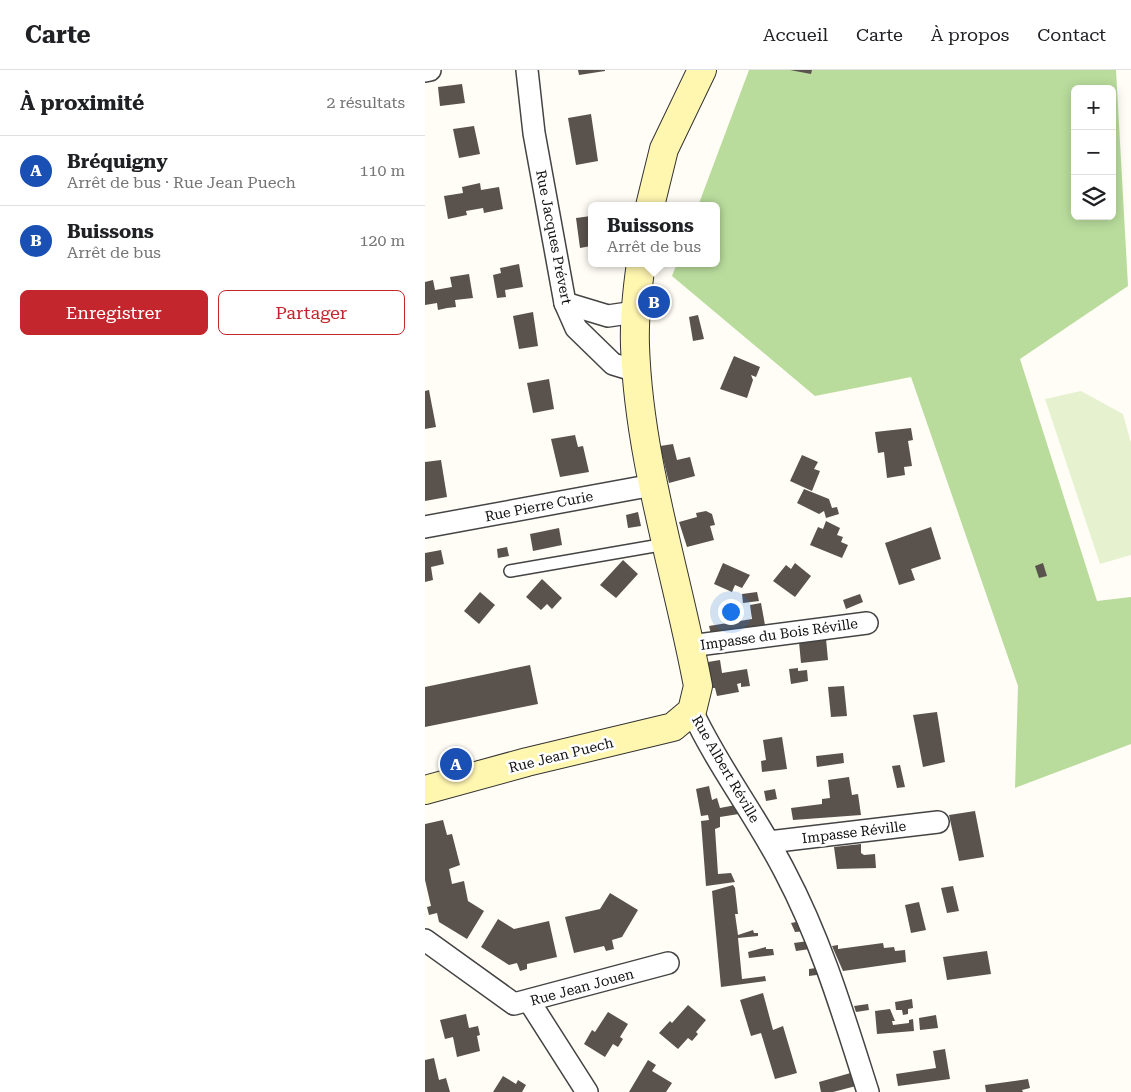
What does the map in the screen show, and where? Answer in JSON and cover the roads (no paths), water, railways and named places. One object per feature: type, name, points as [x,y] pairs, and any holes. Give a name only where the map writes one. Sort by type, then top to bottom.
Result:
[{"type":"street","points":[[425,71],[430,70]]},
{"type":"street","name":"Rue Jacques Prévert","points":[[527,70],[534,133],[565,303],[576,328],[613,364],[636,370]]},
{"type":"street","points":[[651,202],[664,149],[702,70]]},
{"type":"street","name":"Rue Albert Réville","points":[[641,267],[635,312],[636,370],[653,485],[698,686],[692,711],[704,738],[769,842],[814,931],[833,980],[868,1092]]},
{"type":"street","points":[[565,303],[608,316],[635,312]]},
{"type":"street","name":"Rue Pierre Curie","points":[[425,528],[653,485]]},
{"type":"street","name":"Impasse du Bois Réville","points":[[690,646],[867,623]]},
{"type":"street","name":"Rue Jean Puech","points":[[425,790],[527,762],[673,727],[692,711]]},
{"type":"street","name":"Impasse Réville","points":[[769,842],[938,822]]},
{"type":"street","name":"Rue Jean Jouen","points":[[425,940],[514,1004],[529,1002],[668,963]]},
{"type":"street","points":[[529,1002],[587,1092]]},
{"type":"lane","points":[[510,571],[666,544]]},
{"type":"place","name":"Buissons","points":[[654,302]]},
{"type":"place","name":"Bréquigny","points":[[456,764]]}]
